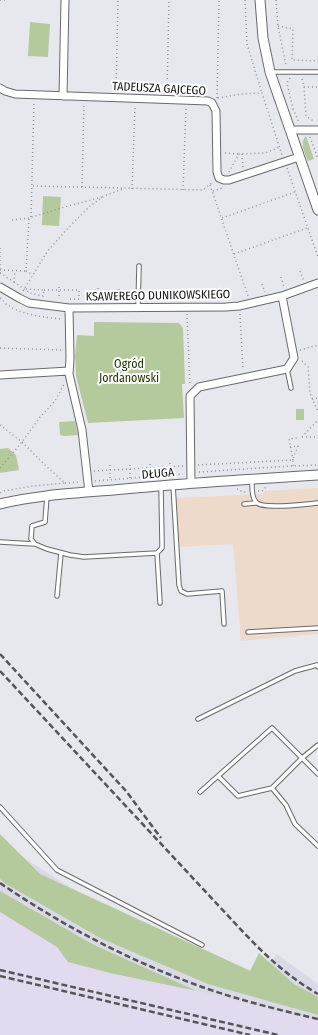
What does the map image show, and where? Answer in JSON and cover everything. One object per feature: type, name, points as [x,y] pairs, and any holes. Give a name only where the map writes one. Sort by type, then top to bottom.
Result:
[{"type":"street","points":[[63,96],[65,0]]},
{"type":"street","points":[[260,0],[263,38],[270,72],[318,210]]},
{"type":"street","name":"TADEUSZA GAJCEGO","points":[[0,88],[10,93],[208,101],[216,108],[217,172],[219,178]]},
{"type":"street","points":[[290,130],[318,130]]},
{"type":"street","points":[[219,178],[229,180],[299,157]]},
{"type":"street","name":"KSAWEREGO DUNIKOWSKIEGO","points":[[0,287],[29,303],[69,308],[226,307],[240,306],[282,296],[318,283]]},
{"type":"street","points":[[191,483],[190,396],[198,387],[287,369],[294,358],[282,296]]},
{"type":"street","points":[[69,308],[69,372],[82,430],[89,492]]},
{"type":"street","points":[[0,375],[69,372]]},
{"type":"street","name":"DŁUGA","points":[[0,504],[19,499],[89,492],[191,483],[318,475]]},
{"type":"lane","points":[[270,72],[290,74],[318,72]]},
{"type":"lane","points":[[138,307],[139,266]]},
{"type":"lane","points":[[287,369],[291,388]]},
{"type":"lane","points":[[251,479],[253,495],[256,503]]},
{"type":"lane","points":[[173,485],[179,585],[181,591],[186,594],[222,591],[224,624]]},
{"type":"lane","points":[[0,542],[35,544],[61,553],[84,557],[157,553],[162,548],[161,486]]},
{"type":"lane","points":[[35,544],[31,539],[32,526],[44,522],[46,496]]},
{"type":"lane","points":[[244,504],[256,503],[262,506],[271,506],[318,503]]},
{"type":"lane","points":[[57,596],[61,553]]},
{"type":"lane","points":[[157,553],[160,603]]},
{"type":"lane","points":[[248,632],[318,628]]},
{"type":"lane","points":[[198,719],[295,670],[317,665],[318,667]]},
{"type":"lane","points":[[200,792],[272,728],[318,774]]},
{"type":"lane","points":[[218,776],[238,796],[272,788],[302,758],[318,745]]},
{"type":"lane","points":[[272,788],[286,805],[295,824],[318,846]]},
{"type":"lane","points":[[0,807],[57,870],[202,945]]},
{"type":"path","points":[[0,0],[5,0]]},
{"type":"path","points":[[116,98],[118,0]]},
{"type":"path","points":[[167,99],[169,0]]},
{"type":"path","points":[[219,0],[218,16],[220,32],[217,98],[241,94],[262,93]]},
{"type":"path","points":[[245,0],[247,44],[262,93],[318,257]]},
{"type":"path","points":[[276,0],[278,26],[285,65],[290,74],[302,79],[306,116],[312,120],[312,123]]},
{"type":"path","points":[[278,26],[293,29],[292,60],[318,61]]},
{"type":"path","points":[[284,113],[294,109],[287,82],[290,74]]},
{"type":"path","points":[[304,87],[318,87]]},
{"type":"path","points":[[26,271],[32,186],[34,94]]},
{"type":"path","points":[[82,187],[84,96]]},
{"type":"path","points":[[132,188],[135,98]]},
{"type":"path","points":[[183,190],[186,100]]},
{"type":"path","points":[[232,175],[228,173],[239,154],[255,152],[265,153],[280,147]]},
{"type":"path","points":[[242,154],[243,169]]},
{"type":"path","points":[[32,186],[203,190],[219,178]]},
{"type":"path","points":[[210,184],[249,296],[243,297]]},
{"type":"path","points":[[12,220],[30,218],[104,196],[125,188]]},
{"type":"path","points":[[222,218],[295,192]]},
{"type":"path","points":[[18,298],[47,252],[90,206],[104,196]]},
{"type":"path","points":[[234,254],[307,228]]},
{"type":"path","points":[[0,248],[0,272]]},
{"type":"path","points":[[14,282],[15,271]]},
{"type":"path","points":[[0,272],[26,271],[33,275]]},
{"type":"path","points":[[300,271],[304,281]]},
{"type":"path","points":[[0,272],[30,293],[47,297]]},
{"type":"path","points":[[278,289],[284,287],[281,278]]},
{"type":"path","points":[[262,284],[264,293]]},
{"type":"path","points":[[59,287],[59,299]]},
{"type":"path","points":[[98,288],[99,300]]},
{"type":"path","points":[[24,289],[79,289],[79,300],[66,299]]},
{"type":"path","points":[[119,289],[119,300]]},
{"type":"path","points":[[43,296],[44,290]]},
{"type":"path","points":[[159,290],[159,300]]},
{"type":"path","points":[[218,300],[219,291]]},
{"type":"path","points":[[0,298],[3,299],[5,303],[24,312],[48,318],[62,319],[65,321]]},
{"type":"path","points":[[240,306],[243,370]]},
{"type":"path","points":[[187,307],[190,376]]},
{"type":"path","points":[[292,352],[318,345]]},
{"type":"path","points":[[0,348],[66,350]]},
{"type":"path","points":[[292,352],[308,367],[310,393],[318,412]]},
{"type":"path","points":[[0,468],[22,442],[40,417],[55,401],[69,372]]},
{"type":"path","points":[[312,398],[318,398]]},
{"type":"path","points":[[318,420],[302,437],[318,437]]},
{"type":"path","points":[[0,425],[22,442],[65,483],[33,486],[0,492]]},
{"type":"path","points":[[293,466],[289,439],[298,438]]},
{"type":"path","points":[[290,447],[298,446],[293,460]]},
{"type":"path","points":[[86,472],[293,460]]},
{"type":"path","points":[[273,461],[274,467]]},
{"type":"path","points":[[170,463],[170,475]]},
{"type":"path","points":[[130,464],[130,478]]},
{"type":"path","points":[[150,464],[150,476]]},
{"type":"path","points":[[110,465],[110,479]]},
{"type":"shaded area","points":[[318,488],[318,634],[241,641],[233,544],[179,547],[176,498],[262,494],[265,491]]},
{"type":"shaded area","points":[[0,843],[110,912],[259,974],[277,954],[318,984],[318,1021],[197,991],[110,973],[68,962],[57,947],[0,912]]},
{"type":"shaded area","points":[[0,912],[57,947],[68,962],[110,973],[197,991],[318,1021],[318,1035],[0,1035]]},
{"type":"green space","points":[[30,22],[50,24],[48,57],[28,56]]},
{"type":"green space","points":[[306,136],[314,159],[308,161],[303,145]]},
{"type":"green space","points":[[43,196],[61,197],[59,226],[42,225]]},
{"type":"green space","name":"Ogród Jordanowski","points":[[94,322],[179,323],[183,328],[185,384],[182,384],[184,418],[88,423],[76,376],[75,356],[77,335],[94,336]]},
{"type":"green space","points":[[296,409],[304,409],[304,420],[296,420]]},
{"type":"green space","points":[[75,421],[78,435],[60,435],[59,422]]},
{"type":"green space","points":[[8,448],[16,455],[19,470],[0,473],[0,449]]},
{"type":"green space","points":[[0,834],[40,874],[250,971],[259,953],[294,984],[318,997],[318,1015],[208,984],[100,938],[6,884],[0,879]]},
{"type":"green space","points":[[0,891],[94,945],[197,991],[110,973],[68,962],[57,947],[0,912]]},
{"type":"railway","points":[[0,654],[126,791],[161,838]]},
{"type":"railway","points":[[0,671],[253,943],[288,974],[318,994]]},
{"type":"railway","points":[[0,883],[48,914],[73,928],[149,966],[175,977],[230,996],[318,1019]]},
{"type":"railway","points":[[0,970],[278,1035]]},
{"type":"railway","points":[[0,976],[250,1035]]}]
